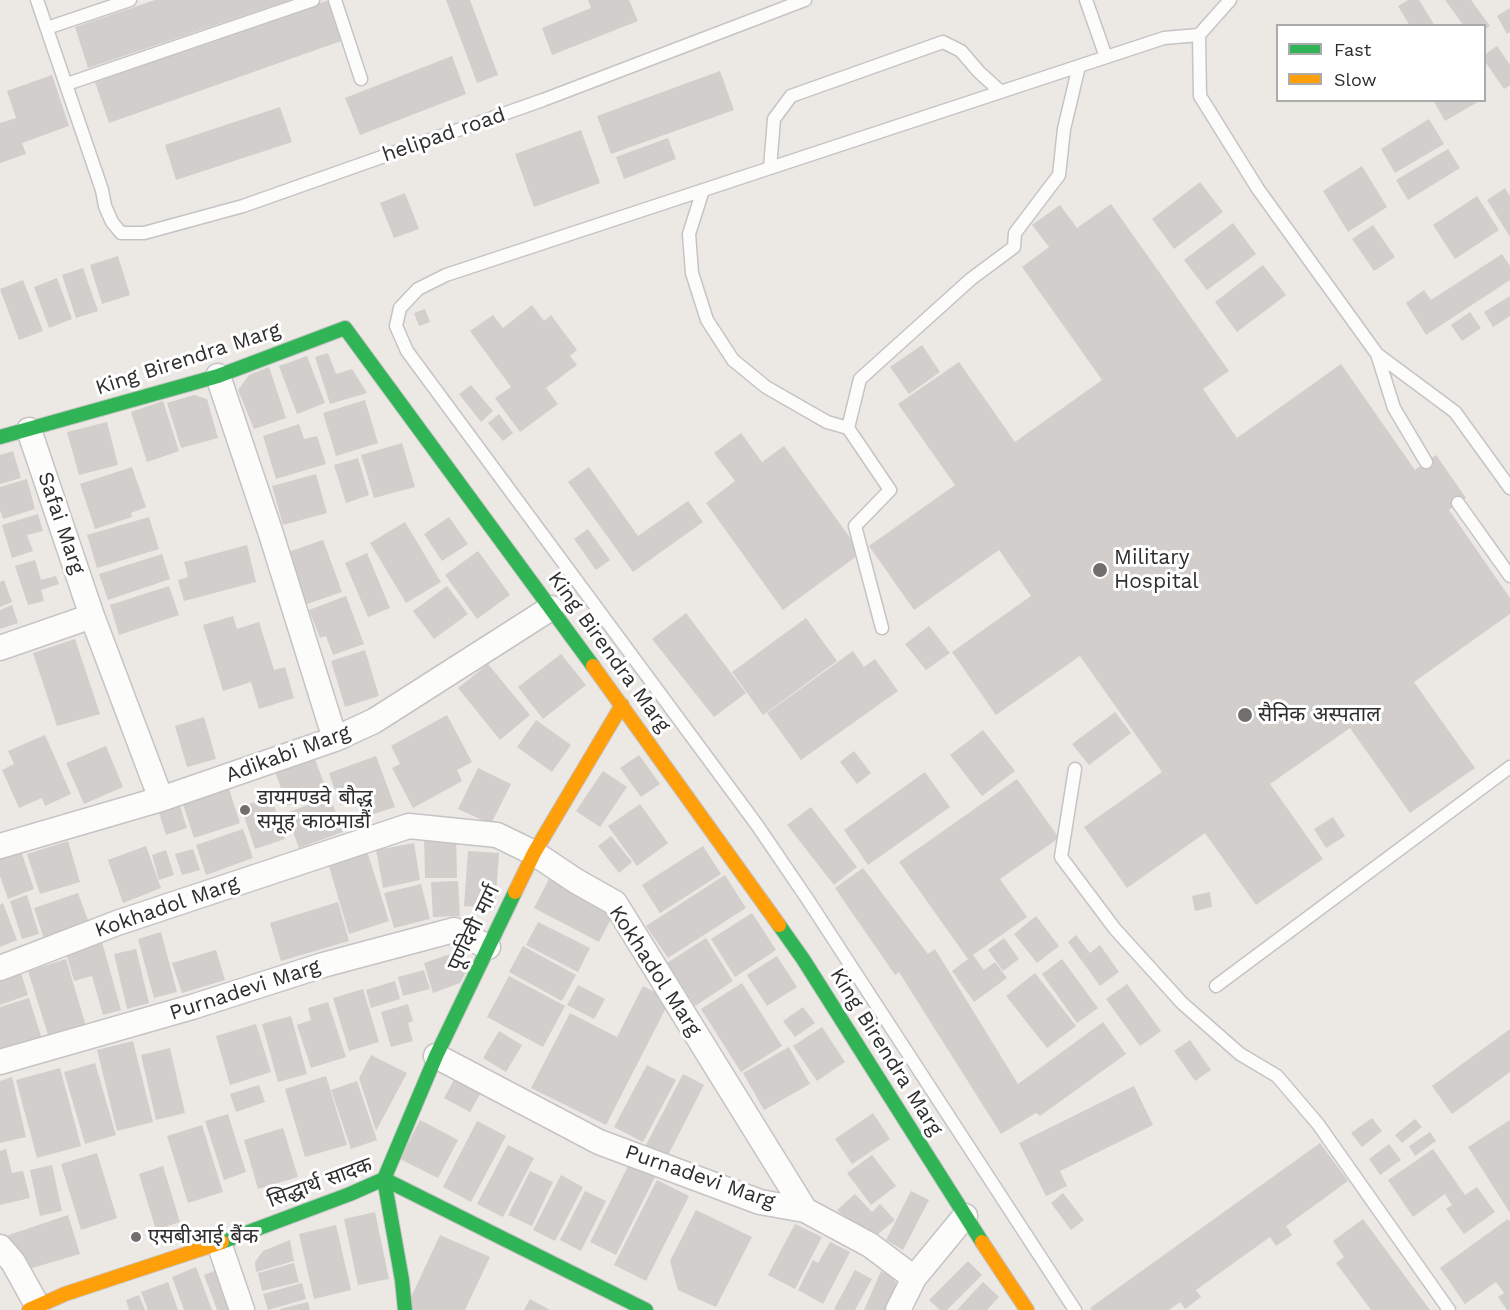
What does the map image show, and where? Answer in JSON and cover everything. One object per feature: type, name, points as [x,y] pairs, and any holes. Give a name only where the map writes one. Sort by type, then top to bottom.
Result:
[{"type":"street","name":"King Birendra Marg","points":[[0,437],[218,376],[345,328],[622,705],[803,960],[1027,1310]]},
{"type":"street","points":[[218,376],[271,534],[335,739]]},
{"type":"street","name":"Safai Marg","points":[[29,429],[92,616],[161,799]]},
{"type":"street","name":"Adikabi Marg","points":[[0,846],[161,799],[335,739],[374,721],[551,608]]},
{"type":"street","points":[[0,648],[92,616]]},
{"type":"street","name":"पूर्णदेवी मार्ग","points":[[384,1179],[436,1056],[534,853],[622,705]]},
{"type":"street","name":"Kokhadol Marg","points":[[0,968],[117,923],[409,826],[497,835],[534,853],[615,903],[805,1210],[870,1245],[914,1278]]},
{"type":"street","name":"Purnadevi Marg","points":[[0,1062],[192,1007],[323,965],[454,930],[488,947]]},
{"type":"street","name":"Purnadevi Marg","points":[[436,1056],[599,1142],[760,1202],[805,1210]]},
{"type":"street","points":[[384,1179],[405,1310]]},
{"type":"street","name":"सिद्धार्थ सादक","points":[[33,1307],[219,1243],[384,1179],[646,1310]]},
{"type":"street","points":[[898,1310],[914,1278],[965,1216]]},
{"type":"street","points":[[219,1243],[242,1310]]},
{"type":"street","points":[[0,1247],[14,1262],[33,1307]]},
{"type":"lane","points":[[37,0],[67,84],[313,0]]},
{"type":"lane","points":[[47,28],[130,0]]},
{"type":"lane","points":[[335,0],[361,80]]},
{"type":"lane","name":"helipad road","points":[[67,84],[112,222],[121,233],[144,232],[243,206],[543,100],[805,0]]},
{"type":"lane","points":[[1086,0],[1106,57]]},
{"type":"lane","points":[[1230,0],[1199,35],[1200,96],[1258,189],[1377,354],[1455,412],[1510,488]]},
{"type":"lane","points":[[1075,1310],[815,910],[757,825],[407,351],[396,326],[400,308],[418,289],[446,275],[1164,38],[1199,35]]},
{"type":"lane","points":[[770,168],[774,119],[790,96],[943,42],[961,51],[1001,92]]},
{"type":"lane","points":[[848,428],[860,379],[971,279],[1014,247],[1015,233],[1059,175],[1064,129],[1079,66]]},
{"type":"lane","points":[[703,190],[689,234],[692,273],[707,320],[733,360],[765,387],[827,422],[848,428],[890,490],[855,526],[882,627]]},
{"type":"lane","points":[[1377,354],[1394,408],[1426,462]]},
{"type":"lane","points":[[1458,503],[1510,576]]},
{"type":"lane","points":[[1216,986],[1510,767]]},
{"type":"lane","points":[[1075,769],[1061,857],[1115,929],[1182,1003],[1240,1054],[1277,1076],[1284,1084],[1318,1124],[1449,1310]]},
{"type":"building","points":[[155,0],[290,0],[88,68],[75,27]]},
{"type":"building","points":[[329,0],[344,40],[109,123],[95,82]]},
{"type":"building","points":[[446,0],[470,0],[498,75],[477,83]]},
{"type":"building","points":[[588,0],[629,0],[638,21],[552,55],[542,28],[591,8]]},
{"type":"building","points":[[1408,0],[1419,0],[1434,24],[1409,24],[1398,6]]},
{"type":"building","points":[[1445,0],[1471,0],[1490,26],[1486,29],[1486,24],[1463,24]]},
{"type":"building","points":[[1510,8],[1510,32],[1507,34],[1497,16]]},
{"type":"building","points":[[1497,46],[1510,65],[1510,85],[1504,89],[1486,63],[1486,54]]},
{"type":"building","points":[[452,56],[466,94],[360,135],[345,98]]},
{"type":"building","points":[[720,71],[734,110],[611,154],[597,116]]},
{"type":"building","points":[[52,75],[69,126],[22,143],[26,154],[0,163],[0,123],[16,118],[7,91]]},
{"type":"building","points":[[1434,102],[1478,102],[1445,121]]},
{"type":"building","points":[[280,107],[292,142],[176,180],[165,145]]},
{"type":"building","points":[[1429,119],[1444,144],[1395,173],[1381,149]]},
{"type":"building","points":[[581,130],[600,183],[534,207],[515,154]]},
{"type":"building","points":[[668,138],[676,159],[624,179],[616,157]]},
{"type":"building","points":[[1448,149],[1460,168],[1408,200],[1396,180]]},
{"type":"building","points":[[1362,166],[1387,207],[1348,232],[1323,191]]},
{"type":"building","points":[[1200,182],[1223,212],[1174,249],[1152,219]]},
{"type":"building","points":[[1505,188],[1510,196],[1510,237],[1487,200]]},
{"type":"building","points":[[405,193],[419,229],[394,238],[380,203]]},
{"type":"building","points":[[1477,196],[1499,230],[1455,259],[1433,225]]},
{"type":"building","name":"Military Hospital","points":[[1111,204],[1229,371],[1203,389],[1237,438],[1341,364],[1415,470],[1436,455],[1466,498],[1449,510],[1510,598],[1510,614],[1414,682],[1475,768],[1410,813],[1350,728],[1270,784],[1323,859],[1256,905],[1205,833],[1127,888],[1084,827],[1162,772],[1080,656],[996,715],[952,652],[1031,596],[999,550],[914,610],[869,546],[955,485],[898,404],[959,362],[1015,442],[1102,380],[1022,267],[1049,247],[1032,225],[1060,205],[1077,228]]},
{"type":"building","points":[[1233,223],[1256,254],[1207,290],[1184,260]]},
{"type":"building","points":[[1373,225],[1395,257],[1374,271],[1352,239]]},
{"type":"building","points":[[1502,254],[1510,266],[1510,280],[1426,335],[1406,303],[1424,290],[1431,300]]},
{"type":"building","points":[[118,256],[130,295],[102,304],[90,265]]},
{"type":"building","points":[[1263,265],[1286,295],[1237,332],[1215,302]]},
{"type":"building","points":[[83,268],[98,311],[76,318],[62,275]]},
{"type":"building","points":[[57,278],[72,319],[49,328],[34,287]]},
{"type":"building","points":[[23,280],[43,331],[19,340],[0,289]]},
{"type":"building","points":[[1510,296],[1510,316],[1493,327],[1484,312]]},
{"type":"building","points":[[532,305],[544,321],[551,315],[577,350],[570,356],[577,365],[546,388],[558,404],[520,432],[495,398],[511,387],[470,331],[493,315],[503,328]]},
{"type":"building","points":[[425,309],[430,322],[419,326],[414,313]]},
{"type":"building","points":[[1470,312],[1481,328],[1462,341],[1451,325]]},
{"type":"building","points":[[922,345],[940,372],[909,394],[890,367]]},
{"type":"building","points":[[328,353],[336,374],[352,369],[367,393],[330,404],[315,357]]},
{"type":"building","points":[[307,356],[325,403],[297,414],[279,366]]},
{"type":"building","points":[[269,367],[286,418],[254,429],[238,390],[249,375]]},
{"type":"building","points":[[471,385],[493,411],[481,422],[459,394]]},
{"type":"building","points":[[194,395],[207,399],[218,438],[181,448],[167,403]]},
{"type":"building","points":[[365,400],[378,443],[336,456],[323,413]]},
{"type":"building","points":[[163,401],[179,451],[147,462],[131,412]]},
{"type":"building","points":[[499,414],[513,433],[503,441],[488,423]]},
{"type":"building","points":[[107,422],[118,465],[79,475],[67,432]]},
{"type":"building","points":[[299,424],[304,439],[317,436],[326,464],[276,479],[263,436]]},
{"type":"building","points":[[741,433],[762,462],[784,446],[861,553],[783,610],[706,503],[735,481],[714,453]]},
{"type":"building","points":[[402,443],[415,487],[374,498],[361,455]]},
{"type":"building","points":[[13,451],[21,478],[0,484],[0,455]]},
{"type":"building","points":[[358,458],[369,495],[346,503],[334,465]]},
{"type":"building","points":[[132,467],[146,507],[131,513],[132,517],[95,529],[80,484]]},
{"type":"building","points":[[589,467],[638,536],[688,501],[703,522],[633,572],[568,482]]},
{"type":"building","points":[[316,474],[327,513],[283,525],[272,486]]},
{"type":"building","points":[[27,479],[35,509],[3,519],[0,510],[0,487]]},
{"type":"building","points":[[38,514],[43,531],[27,535],[33,551],[12,558],[2,525]]},
{"type":"building","points":[[149,517],[159,549],[97,568],[87,535]]},
{"type":"building","points":[[449,517],[468,544],[442,561],[424,534]]},
{"type":"building","points":[[405,522],[441,582],[406,603],[370,543]]},
{"type":"building","points":[[588,529],[610,560],[596,570],[574,539]]},
{"type":"building","points":[[323,540],[342,592],[307,604],[288,552]]},
{"type":"building","points":[[247,545],[256,582],[184,601],[178,580],[188,577],[184,562]]},
{"type":"building","points":[[478,551],[510,595],[477,619],[445,575]]},
{"type":"building","points":[[367,553],[390,608],[368,617],[345,563]]},
{"type":"building","points":[[162,554],[170,579],[108,600],[99,574]]},
{"type":"building","points":[[35,560],[41,580],[56,576],[59,584],[41,590],[44,601],[28,605],[15,566]]},
{"type":"building","points":[[4,580],[12,602],[0,607],[0,582]]},
{"type":"building","points":[[169,586],[179,615],[119,635],[110,605]]},
{"type":"building","points":[[447,586],[468,614],[434,639],[413,611]]},
{"type":"building","points":[[346,596],[364,644],[333,655],[326,636],[320,638],[309,610]]},
{"type":"building","points":[[12,605],[18,623],[0,629],[0,610]]},
{"type":"building","points":[[686,613],[746,693],[714,717],[652,639]]},
{"type":"building","points":[[233,616],[237,629],[259,622],[274,670],[285,667],[294,698],[259,709],[251,682],[223,691],[203,625]]},
{"type":"building","points":[[806,618],[837,661],[763,715],[732,672]]},
{"type":"building","points":[[929,626],[950,653],[926,670],[905,644]]},
{"type":"building","points":[[75,639],[100,714],[57,726],[33,653]]},
{"type":"building","points":[[365,650],[379,696],[345,707],[331,661]]},
{"type":"building","points":[[853,651],[864,667],[875,659],[898,691],[801,760],[767,713]]},
{"type":"building","points":[[561,654],[586,685],[543,719],[518,687]]},
{"type":"building","points":[[488,664],[530,715],[500,740],[458,688]]},
{"type":"building","points":[[1115,712],[1131,733],[1089,765],[1072,744]]},
{"type":"building","points":[[447,715],[472,762],[457,770],[462,781],[413,808],[392,768],[400,764],[391,746]]},
{"type":"building","points":[[204,717],[216,759],[187,767],[175,726]]},
{"type":"building","points":[[536,720],[571,745],[552,772],[517,747]]},
{"type":"building","points":[[983,730],[1015,771],[982,796],[950,755]]},
{"type":"building","points":[[45,735],[71,794],[45,806],[42,798],[19,808],[2,770],[14,764],[8,751]]},
{"type":"building","points":[[106,746],[123,787],[84,804],[66,763]]},
{"type":"building","points":[[854,751],[871,773],[857,784],[840,762]]},
{"type":"building","points":[[313,754],[327,791],[287,806],[274,768]]},
{"type":"building","points":[[639,755],[660,784],[641,797],[620,768]]},
{"type":"building","points":[[376,756],[395,807],[362,818],[356,799],[340,805],[329,773]]},
{"type":"building","points":[[478,768],[511,784],[491,824],[458,809]]},
{"type":"building","points":[[603,771],[627,787],[600,827],[576,811]]},
{"type":"building","points":[[925,772],[950,807],[868,865],[844,830]]},
{"type":"building","points":[[1017,779],[1059,838],[1000,879],[1027,917],[973,955],[984,970],[995,962],[1007,978],[974,1002],[952,971],[968,959],[899,862]]},
{"type":"building","points":[[228,786],[240,823],[194,838],[182,801]]},
{"type":"building","points":[[271,796],[285,839],[255,849],[241,807]]},
{"type":"building","points":[[330,797],[343,832],[299,848],[286,813]]},
{"type":"building","points":[[640,804],[668,843],[637,866],[608,826]]},
{"type":"building","points":[[180,806],[187,828],[166,835],[159,813]]},
{"type":"building","points":[[811,807],[857,867],[834,885],[787,825]]},
{"type":"building","points":[[1333,817],[1345,836],[1326,848],[1314,829]]},
{"type":"building","points":[[243,829],[253,858],[206,875],[196,845]]},
{"type":"building","points":[[456,836],[457,878],[425,878],[424,837]]},
{"type":"building","points":[[611,836],[632,862],[619,873],[598,846]]},
{"type":"building","points":[[68,841],[80,882],[40,894],[27,854]]},
{"type":"building","points":[[414,843],[420,880],[383,888],[376,850]]},
{"type":"building","points":[[146,846],[161,888],[123,903],[108,860]]},
{"type":"building","points":[[703,846],[721,874],[660,913],[642,885]]},
{"type":"building","points":[[193,849],[200,870],[182,875],[175,854]]},
{"type":"building","points":[[166,850],[174,875],[159,880],[152,855]]},
{"type":"building","points":[[21,851],[34,889],[8,899],[0,876],[0,858]]},
{"type":"building","points":[[367,851],[389,921],[349,934],[328,863]]},
{"type":"building","points":[[468,851],[499,853],[495,908],[464,906]]},
{"type":"building","points":[[863,868],[928,954],[935,949],[1018,1084],[1103,1022],[1126,1054],[1040,1116],[1036,1113],[1001,1134],[899,972],[895,975],[835,888]]},
{"type":"building","points":[[725,875],[746,908],[668,958],[646,926]]},
{"type":"building","points":[[549,879],[614,913],[599,942],[534,908]]},
{"type":"building","points":[[458,881],[460,916],[433,917],[431,882]]},
{"type":"building","points":[[421,884],[430,919],[394,928],[384,893]]},
{"type":"building","points":[[1210,892],[1212,907],[1195,911],[1192,896]]},
{"type":"building","points":[[78,893],[89,923],[44,939],[34,908]]},
{"type":"building","points":[[27,895],[39,934],[22,939],[10,901]]},
{"type":"building","points":[[338,902],[349,941],[281,961],[270,923]]},
{"type":"building","points":[[3,903],[17,940],[0,947],[0,905]]},
{"type":"building","points":[[752,913],[776,950],[735,977],[711,939]]},
{"type":"building","points":[[1036,916],[1059,946],[1037,963],[1014,934]]},
{"type":"building","points":[[538,922],[590,948],[578,972],[526,945]]},
{"type":"building","points":[[161,932],[177,992],[154,998],[138,939]]},
{"type":"building","points":[[1076,935],[1090,953],[1100,945],[1119,972],[1100,986],[1068,942]]},
{"type":"building","points":[[706,938],[733,981],[695,1006],[667,963]]},
{"type":"building","points":[[1004,938],[1019,959],[1003,971],[988,950]]},
{"type":"building","points":[[102,942],[121,1010],[103,1015],[92,976],[74,981],[66,953]]},
{"type":"building","points":[[523,946],[576,975],[562,1001],[509,972]]},
{"type":"building","points":[[136,949],[149,1003],[127,1009],[114,954]]},
{"type":"building","points":[[216,950],[225,980],[182,993],[172,963]]},
{"type":"building","points":[[462,950],[468,968],[460,983],[433,993],[424,963]]},
{"type":"building","points":[[777,956],[797,987],[767,1006],[747,975]]},
{"type":"building","points":[[66,959],[86,1026],[49,1038],[28,971]]},
{"type":"building","points":[[1062,959],[1098,1008],[1077,1023],[1042,974]]},
{"type":"building","points":[[424,970],[430,989],[403,996],[398,977]]},
{"type":"building","points":[[21,973],[28,995],[0,1005],[0,981]]},
{"type":"building","points":[[1035,973],[1076,1026],[1047,1048],[1006,996]]},
{"type":"building","points":[[509,976],[565,1006],[543,1047],[487,1017]]},
{"type":"building","points":[[395,981],[400,999],[371,1008],[366,990]]},
{"type":"building","points":[[742,983],[782,1046],[741,1072],[701,1009]]},
{"type":"building","points":[[1127,984],[1161,1031],[1140,1046],[1106,999]]},
{"type":"building","points":[[578,985],[605,999],[594,1019],[567,1005]]},
{"type":"building","points":[[643,986],[670,1000],[606,1125],[531,1088],[570,1013],[617,1037]]},
{"type":"building","points":[[363,989],[379,1042],[349,1051],[333,998]]},
{"type":"building","points":[[29,998],[42,1039],[0,1052],[0,1007]]},
{"type":"building","points":[[328,1002],[346,1057],[311,1068],[297,1025],[311,1020],[308,1008]]},
{"type":"building","points":[[408,1004],[413,1021],[408,1023],[413,1041],[391,1047],[381,1012]]},
{"type":"building","points":[[803,1007],[815,1023],[795,1037],[783,1021]]},
{"type":"building","points":[[291,1016],[307,1074],[278,1082],[262,1024]]},
{"type":"building","points":[[256,1024],[271,1072],[230,1085],[216,1036]]},
{"type":"building","points":[[822,1027],[845,1062],[817,1081],[793,1046]]},
{"type":"building","points":[[1510,1029],[1510,1072],[1452,1114],[1432,1086]]},
{"type":"building","points":[[499,1031],[522,1045],[506,1072],[483,1058]]},
{"type":"building","points":[[1190,1040],[1211,1070],[1195,1081],[1174,1051]]},
{"type":"building","points":[[133,1041],[153,1122],[117,1131],[97,1050]]},
{"type":"building","points":[[789,1047],[810,1084],[764,1110],[743,1073]]},
{"type":"building","points":[[170,1048],[185,1113],[156,1120],[141,1055]]},
{"type":"building","points":[[371,1055],[407,1073],[376,1131],[359,1078]]},
{"type":"building","points":[[95,1063],[116,1135],[85,1144],[64,1072]]},
{"type":"building","points":[[647,1065],[676,1080],[643,1142],[614,1127]]},
{"type":"building","points":[[60,1068],[81,1146],[37,1158],[16,1080]]},
{"type":"building","points":[[683,1074],[704,1085],[666,1159],[645,1147]]},
{"type":"building","points":[[326,1076],[347,1145],[305,1157],[285,1089]]},
{"type":"building","points":[[12,1077],[26,1137],[0,1143],[0,1081]]},
{"type":"building","points":[[455,1078],[482,1091],[470,1112],[444,1098]]},
{"type":"building","points":[[357,1081],[377,1140],[351,1149],[331,1090]]},
{"type":"building","points":[[259,1085],[265,1102],[236,1112],[230,1094]]},
{"type":"building","points":[[1134,1086],[1153,1125],[1060,1171],[1067,1186],[1046,1196],[1019,1143]]},
{"type":"building","points":[[873,1113],[890,1139],[852,1164],[835,1139]]},
{"type":"building","points":[[228,1114],[246,1172],[224,1180],[205,1121]]},
{"type":"building","points":[[1372,1118],[1382,1131],[1362,1147],[1351,1133]]},
{"type":"building","points":[[1415,1119],[1422,1127],[1402,1143],[1395,1135]]},
{"type":"building","points":[[420,1120],[458,1140],[438,1178],[400,1159]]},
{"type":"building","points":[[1510,1120],[1510,1213],[1468,1147]]},
{"type":"building","points":[[477,1121],[506,1136],[471,1202],[443,1187]]},
{"type":"building","points":[[202,1125],[223,1192],[188,1203],[167,1136]]},
{"type":"building","points":[[283,1128],[298,1177],[258,1189],[244,1140]]},
{"type":"building","points":[[1430,1132],[1436,1141],[1415,1156],[1409,1146]]},
{"type":"building","points":[[1320,1143],[1348,1181],[1286,1226],[1292,1235],[1276,1246],[1270,1237],[1196,1290],[1201,1297],[1185,1309],[1180,1302],[1169,1310],[1092,1310],[1090,1308]]},
{"type":"building","points":[[1389,1144],[1401,1160],[1380,1175],[1369,1159]]},
{"type":"building","points":[[508,1145],[534,1158],[503,1217],[477,1204]]},
{"type":"building","points":[[6,1149],[12,1173],[23,1171],[30,1198],[0,1205],[0,1151]]},
{"type":"building","points":[[1433,1149],[1465,1195],[1477,1187],[1495,1212],[1464,1234],[1446,1209],[1452,1205],[1445,1194],[1413,1217],[1388,1180]]},
{"type":"building","points":[[97,1153],[117,1218],[81,1230],[61,1164]]},
{"type":"building","points":[[872,1155],[896,1186],[871,1205],[847,1173]]},
{"type":"building","points":[[629,1164],[655,1177],[616,1255],[590,1242]]},
{"type":"building","points":[[52,1165],[62,1211],[40,1216],[30,1170]]},
{"type":"building","points":[[163,1166],[180,1222],[156,1230],[139,1174]]},
{"type":"building","points":[[530,1171],[553,1182],[532,1226],[508,1215]]},
{"type":"building","points":[[561,1175],[583,1187],[555,1241],[533,1230]]},
{"type":"building","points":[[657,1180],[689,1196],[646,1281],[614,1265]]},
{"type":"building","points":[[585,1191],[606,1201],[581,1251],[560,1240]]},
{"type":"building","points":[[911,1191],[929,1200],[903,1250],[886,1240]]},
{"type":"building","points":[[1063,1193],[1084,1220],[1071,1230],[1051,1203]]},
{"type":"building","points":[[855,1194],[872,1212],[880,1204],[895,1220],[871,1240],[837,1210]]},
{"type":"building","points":[[696,1210],[752,1237],[716,1307],[678,1290],[670,1261]]},
{"type":"building","points":[[375,1212],[389,1279],[358,1285],[344,1219]]},
{"type":"building","points":[[68,1215],[80,1254],[32,1268],[6,1236]]},
{"type":"building","points":[[1363,1219],[1430,1310],[1371,1310],[1336,1263],[1344,1257],[1333,1241]]},
{"type":"building","points":[[1508,1219],[1510,1222],[1510,1310],[1507,1310],[1498,1297],[1504,1293],[1496,1282],[1465,1304],[1440,1268]]},
{"type":"building","points":[[795,1224],[822,1237],[795,1289],[768,1275]]},
{"type":"building","points":[[336,1225],[351,1290],[314,1299],[299,1234]]},
{"type":"building","points":[[440,1235],[490,1257],[465,1310],[411,1310],[406,1308]]},
{"type":"building","points":[[290,1240],[294,1261],[256,1272],[255,1262],[263,1251]]},
{"type":"building","points":[[830,1242],[850,1252],[823,1304],[798,1290],[813,1260],[818,1263]]},
{"type":"building","points":[[968,1261],[982,1275],[947,1310],[940,1310],[929,1300]]},
{"type":"building","points":[[294,1263],[299,1282],[262,1291],[258,1273]]},
{"type":"building","points":[[196,1267],[212,1310],[184,1310],[172,1277]]},
{"type":"building","points":[[222,1268],[237,1310],[217,1310],[204,1275]]},
{"type":"building","points":[[855,1270],[872,1279],[855,1310],[834,1309]]},
{"type":"building","points":[[881,1271],[893,1277],[898,1288],[889,1310],[864,1310]]},
{"type":"building","points":[[168,1282],[178,1310],[148,1310],[141,1292]]},
{"type":"building","points":[[983,1282],[999,1297],[987,1310],[957,1310]]},
{"type":"building","points":[[302,1283],[306,1299],[268,1310],[263,1294]]},
{"type":"building","points":[[139,1295],[145,1310],[129,1310],[126,1300]]},
{"type":"building","points":[[530,1299],[550,1310],[524,1310]]},
{"type":"building","points":[[308,1302],[310,1310],[280,1310],[280,1309]]},
{"type":"traffic: fast","points":[[0,437],[218,376],[345,328],[593,666]]},
{"type":"traffic: fast","points":[[405,1310],[384,1179],[436,1056],[515,892]]},
{"type":"traffic: fast","points":[[779,925],[803,959],[982,1242]]},
{"type":"traffic: fast","points":[[222,1242],[384,1179],[646,1310]]},
{"type":"traffic: slow","points":[[593,666],[779,925]]},
{"type":"traffic: slow","points":[[515,892],[534,853],[622,705]]},
{"type":"traffic: slow","points":[[29,1310],[65,1294],[222,1242]]},
{"type":"traffic: slow","points":[[982,1242],[1027,1310]]},
{"type":"place","name":"Military Hospital","points":[[1100,570]]},
{"type":"place","name":"सैनिक अस्पताल","points":[[1245,715]]},
{"type":"place","name":"डायमण्डवे बौद्ध समूह काठमाडौं","points":[[245,810]]},
{"type":"place","name":"एसबीआई बैंक","points":[[136,1237]]}]
